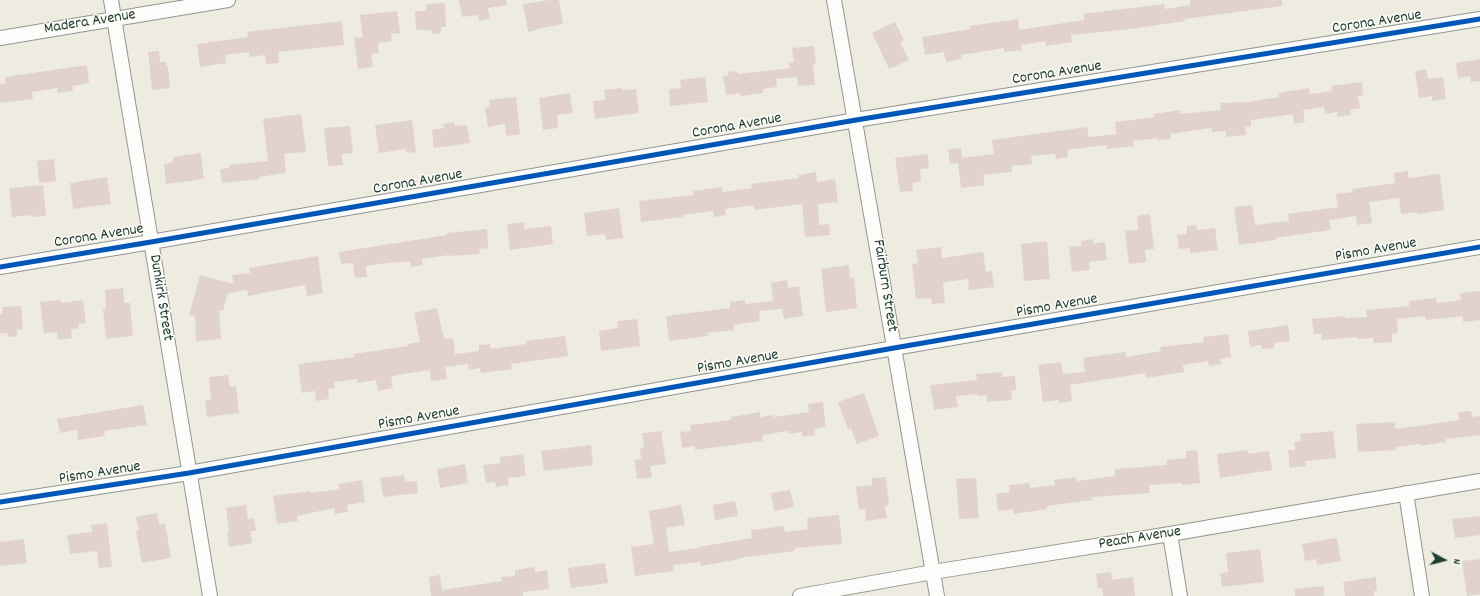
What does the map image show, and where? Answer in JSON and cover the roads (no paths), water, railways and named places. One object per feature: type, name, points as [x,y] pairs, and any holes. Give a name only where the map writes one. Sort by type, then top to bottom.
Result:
[{"type":"street","name":"Dunkirk Street","points":[[111,0],[210,596]]},
{"type":"street","name":"Madera Avenue","points":[[0,38],[228,0]]},
{"type":"street","name":"Fairburn Street","points":[[834,0],[856,120],[937,596]]},
{"type":"street","name":"Corona Avenue","points":[[0,267],[856,120],[1480,19]]},
{"type":"street","name":"Pismo Avenue","points":[[0,502],[190,473],[894,348],[1480,247]]},
{"type":"street","name":"Peach Avenue","points":[[800,596],[933,572],[1170,534],[1480,481]]},
{"type":"street","points":[[1406,493],[1422,596]]},
{"type":"street","points":[[1170,534],[1180,596]]}]
